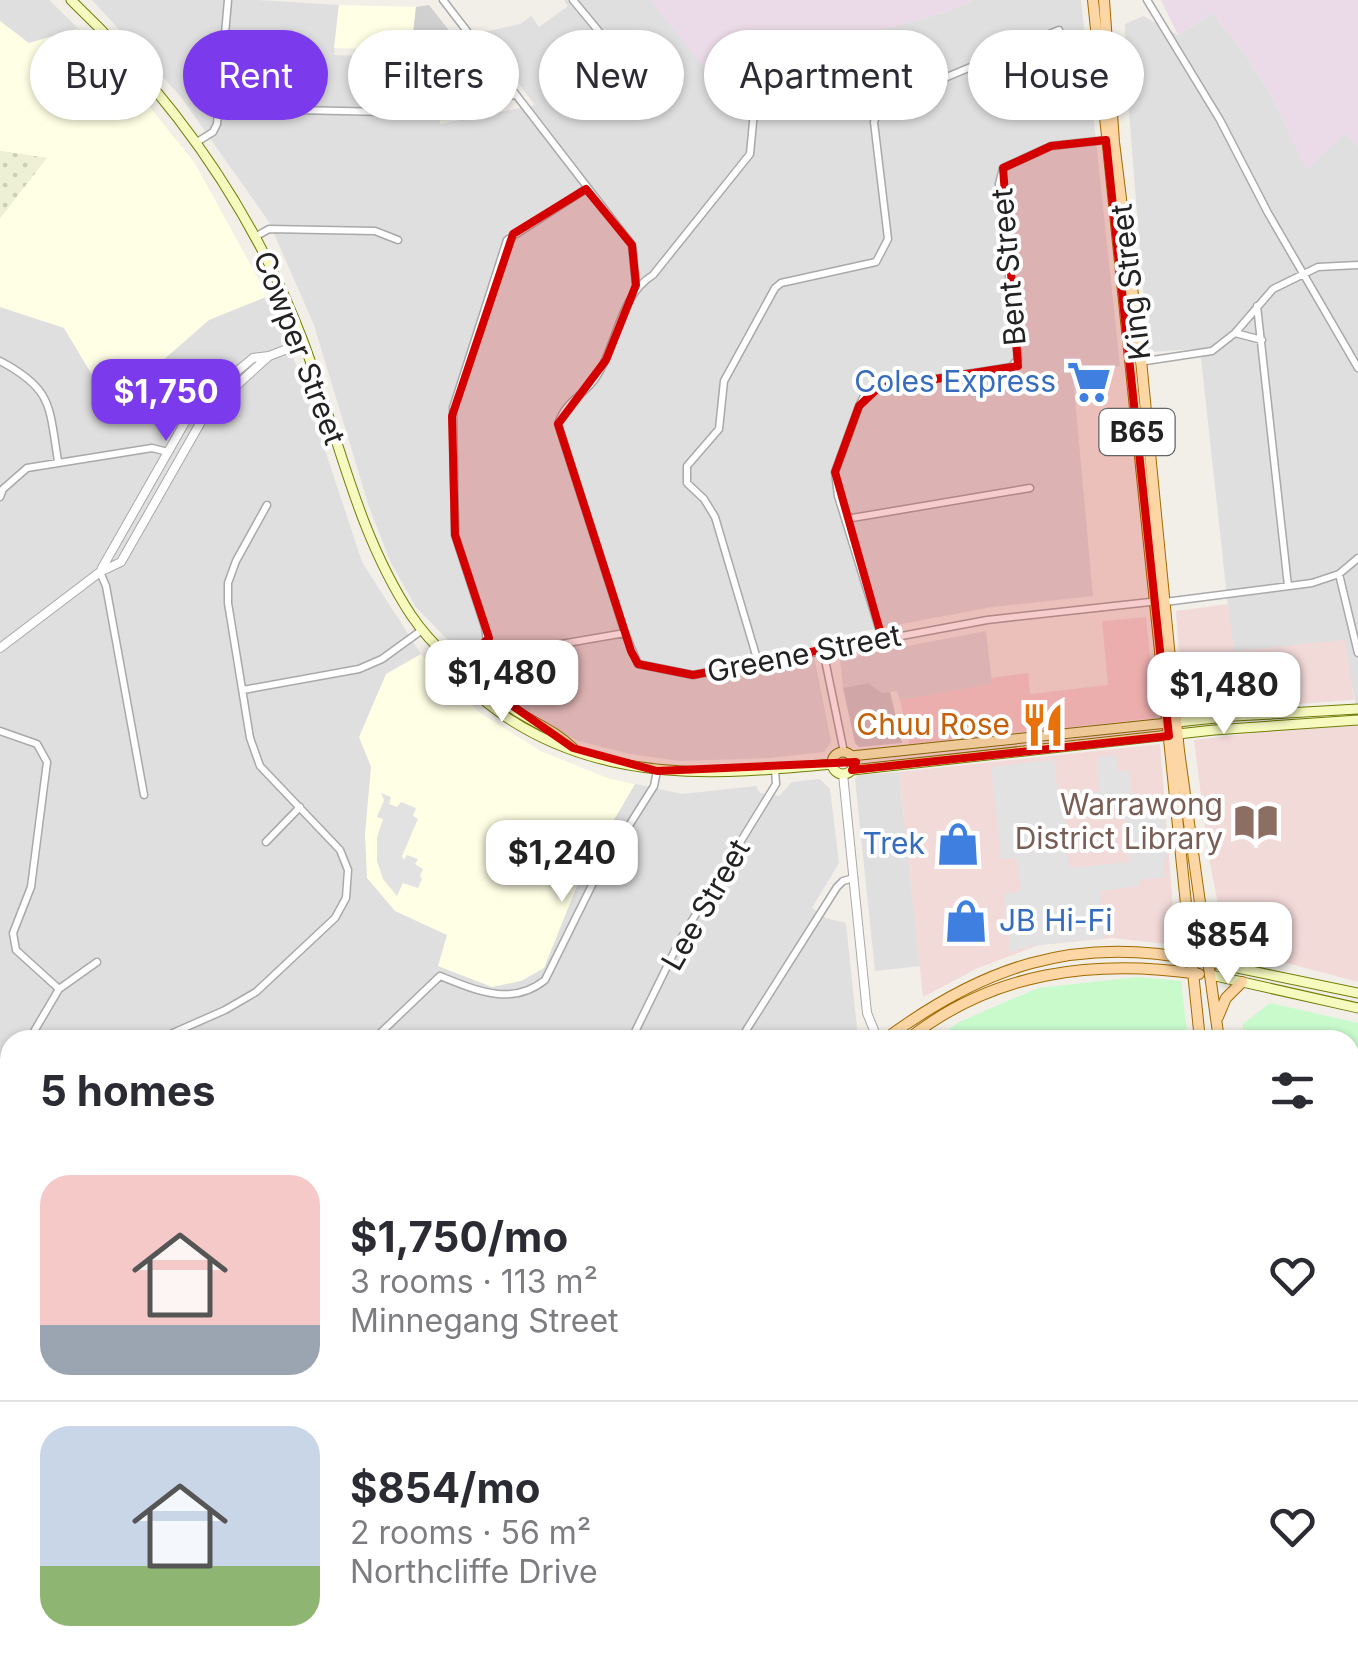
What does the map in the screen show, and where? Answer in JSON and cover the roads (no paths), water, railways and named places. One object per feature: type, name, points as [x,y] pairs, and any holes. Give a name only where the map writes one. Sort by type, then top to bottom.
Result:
[{"type":"main road","name":"Cowper Street","points":[[72,0],[147,78],[197,142],[255,236],[303,342],[368,540],[422,630],[457,667],[464,682],[521,726],[557,746],[657,771],[726,774],[832,764]]},
{"type":"main road","name":"King Street","points":[[1093,0],[1173,729],[1199,1030]]},
{"type":"main road","name":"King Street","points":[[1104,0],[1114,142],[1162,573],[1159,602]]},
{"type":"main road","name":"Cowper Street","points":[[457,667],[573,748]]},
{"type":"main road","points":[[503,702],[504,709],[521,726],[545,727]]},
{"type":"main road","points":[[1358,708],[1173,729],[847,772],[835,770],[832,764],[836,754],[1173,729],[1358,720]]},
{"type":"main road","name":"King Street","points":[[1173,729],[1218,1030]]},
{"type":"main road","points":[[847,754],[847,772]]},
{"type":"main road","points":[[1202,920],[1216,948],[1258,973]]},
{"type":"main road","points":[[895,1030],[965,987],[1040,959],[1110,950],[1191,958],[1358,993]]},
{"type":"main road","points":[[923,1030],[946,1014],[1033,977],[1116,966],[1211,975],[1358,1008]]},
{"type":"main road","points":[[1217,1021],[1226,998],[1242,982]]},
{"type":"street","points":[[225,30],[228,0]]},
{"type":"street","points":[[442,0],[465,30]]},
{"type":"street","points":[[574,0],[598,30]]},
{"type":"street","points":[[1147,0],[1220,120],[1358,368]]},
{"type":"street","points":[[758,662],[715,517],[687,482],[687,466],[719,428],[724,381],[775,288],[781,283],[876,262],[888,239],[874,122],[880,105],[968,68]]},
{"type":"street","points":[[487,642],[509,653],[625,633],[558,424],[564,406],[594,382],[636,285],[632,246],[519,102]]},
{"type":"street","points":[[197,142],[216,128],[217,120]]},
{"type":"street","points":[[636,285],[654,275],[743,164],[750,154],[753,120]]},
{"type":"street","name":"Bent Street","points":[[882,638],[834,472],[865,394],[895,385],[1011,367],[1018,359],[1000,184],[1002,168],[1051,146],[1106,140]]},
{"type":"street","points":[[487,642],[455,535],[453,408],[507,240],[586,189]]},
{"type":"street","points":[[255,236],[269,229],[357,231],[385,232],[398,240]]},
{"type":"street","points":[[1132,382],[1141,360],[1212,351],[1235,333],[1272,288],[1318,267],[1358,266]]},
{"type":"street","points":[[1257,306],[1288,586]]},
{"type":"street","points":[[1235,333],[1262,340]]},
{"type":"street","points":[[100,572],[193,408],[254,358],[303,342]]},
{"type":"street","points":[[0,648],[100,572],[122,562],[206,414],[269,356]]},
{"type":"street","points":[[0,361],[31,378],[48,402],[58,461]]},
{"type":"street","points":[[0,497],[3,489],[26,468],[152,448],[169,452]]},
{"type":"street","points":[[846,519],[1030,488]]},
{"type":"street","points":[[180,1030],[256,992],[334,918],[346,898],[348,870],[340,850],[260,766],[250,738],[228,583],[267,505]]},
{"type":"street","points":[[1358,558],[1339,574],[1358,653]]},
{"type":"street","points":[[100,572],[106,586],[144,795]]},
{"type":"street","name":"Greene Street","points":[[625,633],[638,664],[693,676],[987,620],[1312,583],[1339,574]]},
{"type":"street","points":[[243,690],[359,670],[382,659],[422,630]]},
{"type":"street","points":[[457,667],[487,642]]},
{"type":"street","points":[[824,650],[847,754]]},
{"type":"street","points":[[0,731],[37,744],[47,762],[31,887],[13,933],[16,950],[59,989]]},
{"type":"street","name":"Lee Street","points":[[636,1030],[680,940],[776,784],[775,770]]},
{"type":"street","points":[[383,1030],[440,976],[494,995],[518,994],[545,980],[594,881],[654,786],[657,771]]},
{"type":"street","points":[[847,772],[867,1013],[876,1030]]},
{"type":"street","points":[[266,842],[300,808]]},
{"type":"street","points":[[746,1030],[836,888],[842,881],[854,878]]},
{"type":"street","points":[[35,1030],[59,989],[98,962]]},
{"type":"place","name":"Coles Express","points":[[1089,382]]},
{"type":"place","name":"Chuu Rose","points":[[1043,725]]},
{"type":"place","name":"Warrawong District Library","points":[[1256,822]]},
{"type":"place","name":"Trek","points":[[958,844]]},
{"type":"place","name":"JB Hi-Fi","points":[[966,921]]}]
